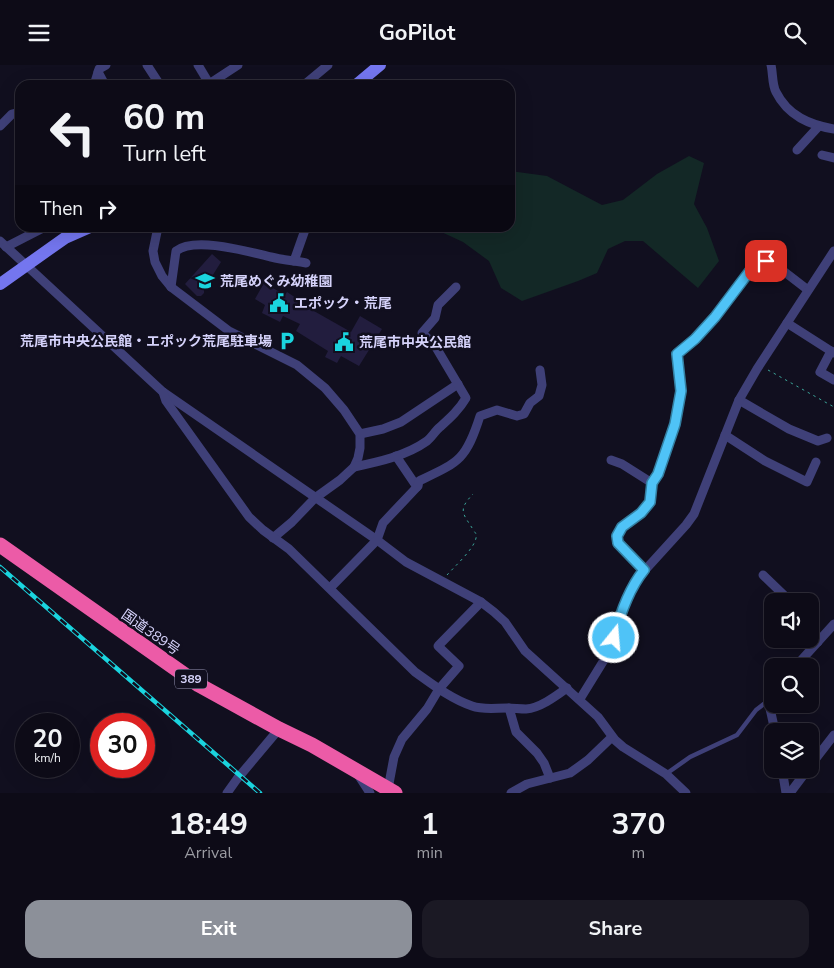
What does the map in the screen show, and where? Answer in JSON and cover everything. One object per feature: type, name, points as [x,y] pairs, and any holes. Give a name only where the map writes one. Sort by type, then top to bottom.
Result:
[{"type":"highway","name":"国道389号","points":[[0,545],[199,685],[312,745],[392,791]]},
{"type":"main road","points":[[362,80],[380,65]]},
{"type":"main road","points":[[0,284],[65,238],[79,232]]},
{"type":"street","points":[[95,78],[99,69],[106,65]]},
{"type":"street","points":[[147,65],[157,80]]},
{"type":"street","points":[[198,65],[207,80]]},
{"type":"street","points":[[216,80],[238,65]]},
{"type":"street","points":[[771,65],[775,91],[792,112],[802,120],[834,129]]},
{"type":"street","points":[[309,80],[322,67]]},
{"type":"street","points":[[0,126],[15,113]]},
{"type":"street","points":[[797,150],[819,126]]},
{"type":"street","points":[[822,155],[834,158]]},
{"type":"street","points":[[33,232],[3,244],[163,391],[377,540],[406,563],[481,602],[505,622],[525,651],[598,717],[612,737],[623,747],[666,774],[686,793]]},
{"type":"street","points":[[157,232],[153,251],[155,263],[162,276],[172,287],[229,331],[297,365],[325,388],[344,409],[360,434],[360,448],[354,467],[315,497],[292,522],[273,538]]},
{"type":"street","points":[[294,261],[304,232]]},
{"type":"street","points":[[172,287],[176,251],[182,247],[223,247],[306,263]]},
{"type":"street","points":[[580,699],[609,652],[628,597],[636,580],[694,514],[739,400],[834,251]]},
{"type":"street","points":[[644,570],[618,543],[617,536],[622,527],[641,513],[650,502],[652,483],[658,474],[675,424],[681,391],[677,354],[695,339],[715,317],[755,264],[766,261],[773,263],[808,290]]},
{"type":"street","points":[[354,467],[388,460],[429,440],[438,428],[461,407],[466,398],[434,344],[422,333],[435,317],[438,305],[456,287]]},
{"type":"street","points":[[787,323],[833,352],[820,372],[834,380]]},
{"type":"street","points":[[330,588],[377,540],[383,523],[417,487],[419,481],[453,465],[460,458],[472,439],[480,416],[497,410],[517,416],[524,414],[530,403],[539,396],[542,385],[540,370]]},
{"type":"street","points":[[360,434],[383,429],[401,422],[458,384]]},
{"type":"street","points":[[163,391],[166,401],[249,517],[288,549],[330,588],[415,672],[439,689],[472,706],[487,709],[528,709],[554,698],[567,688]]},
{"type":"street","points":[[739,400],[770,416],[789,429],[818,441],[827,438]]},
{"type":"street","points":[[725,435],[765,461],[807,482],[816,462]]},
{"type":"street","points":[[396,456],[417,487]]},
{"type":"street","points":[[611,461],[622,464],[652,483]]},
{"type":"street","points":[[763,575],[782,593]]},
{"type":"street","points":[[392,791],[394,757],[402,739],[427,709],[439,689],[459,666],[438,646],[481,602]]},
{"type":"street","points":[[819,641],[834,624]]},
{"type":"street","points":[[803,658],[812,648]]},
{"type":"street","points":[[509,708],[516,733],[537,753],[544,763],[550,778]]},
{"type":"street","points":[[227,793],[279,729]]},
{"type":"street","points":[[819,755],[834,735]]},
{"type":"street","points":[[511,793],[528,784],[570,773],[612,737]]},
{"type":"street","points":[[356,771],[370,793]]},
{"type":"street","points":[[784,778],[788,793]]},
{"type":"street","points":[[788,793],[801,778]]},
{"type":"lane","points":[[666,774],[690,757],[737,735],[756,710],[764,703]]},
{"type":"path","points":[[768,370],[834,407]]},
{"type":"path","points":[[442,581],[467,553],[476,539],[477,534],[463,513],[463,506],[473,494]]},
{"type":"green space","points":[[689,156],[704,163],[694,204],[707,228],[719,261],[698,288],[643,241],[625,241],[608,249],[597,273],[522,301],[501,288],[489,261],[463,242],[441,232],[515,232],[515,172],[547,176],[602,205],[623,200],[657,174]]},
{"type":"building","name":"荒尾めぐみ幼稚園","points":[[212,254],[221,262],[204,289],[204,293],[201,296],[197,296],[185,284]]},
{"type":"building","name":"荒尾市中央公民館","points":[[264,283],[285,295],[287,292],[299,300],[298,302],[351,332],[360,316],[382,329],[359,366],[341,356],[337,363],[325,357],[328,351],[296,331],[300,324],[283,316],[280,322],[262,313],[265,305],[255,299]]},
{"type":"railway","points":[[0,567],[260,793]]},
{"type":"place","name":"荒尾めぐみ幼稚園","points":[[205,281]]},
{"type":"place","name":"エポック・荒尾","points":[[279,303]]},
{"type":"place","name":"荒尾市中央公民館・エポック荒尾駐車場","points":[[287,341]]},
{"type":"place","name":"荒尾市中央公民館","points":[[344,342]]},
{"type":"route","points":[[614,638],[628,597],[636,580],[644,570],[618,543],[617,536],[622,527],[641,513],[650,502],[652,483],[658,474],[675,424],[681,391],[677,354],[695,339],[715,317],[755,264],[766,261]]}]
